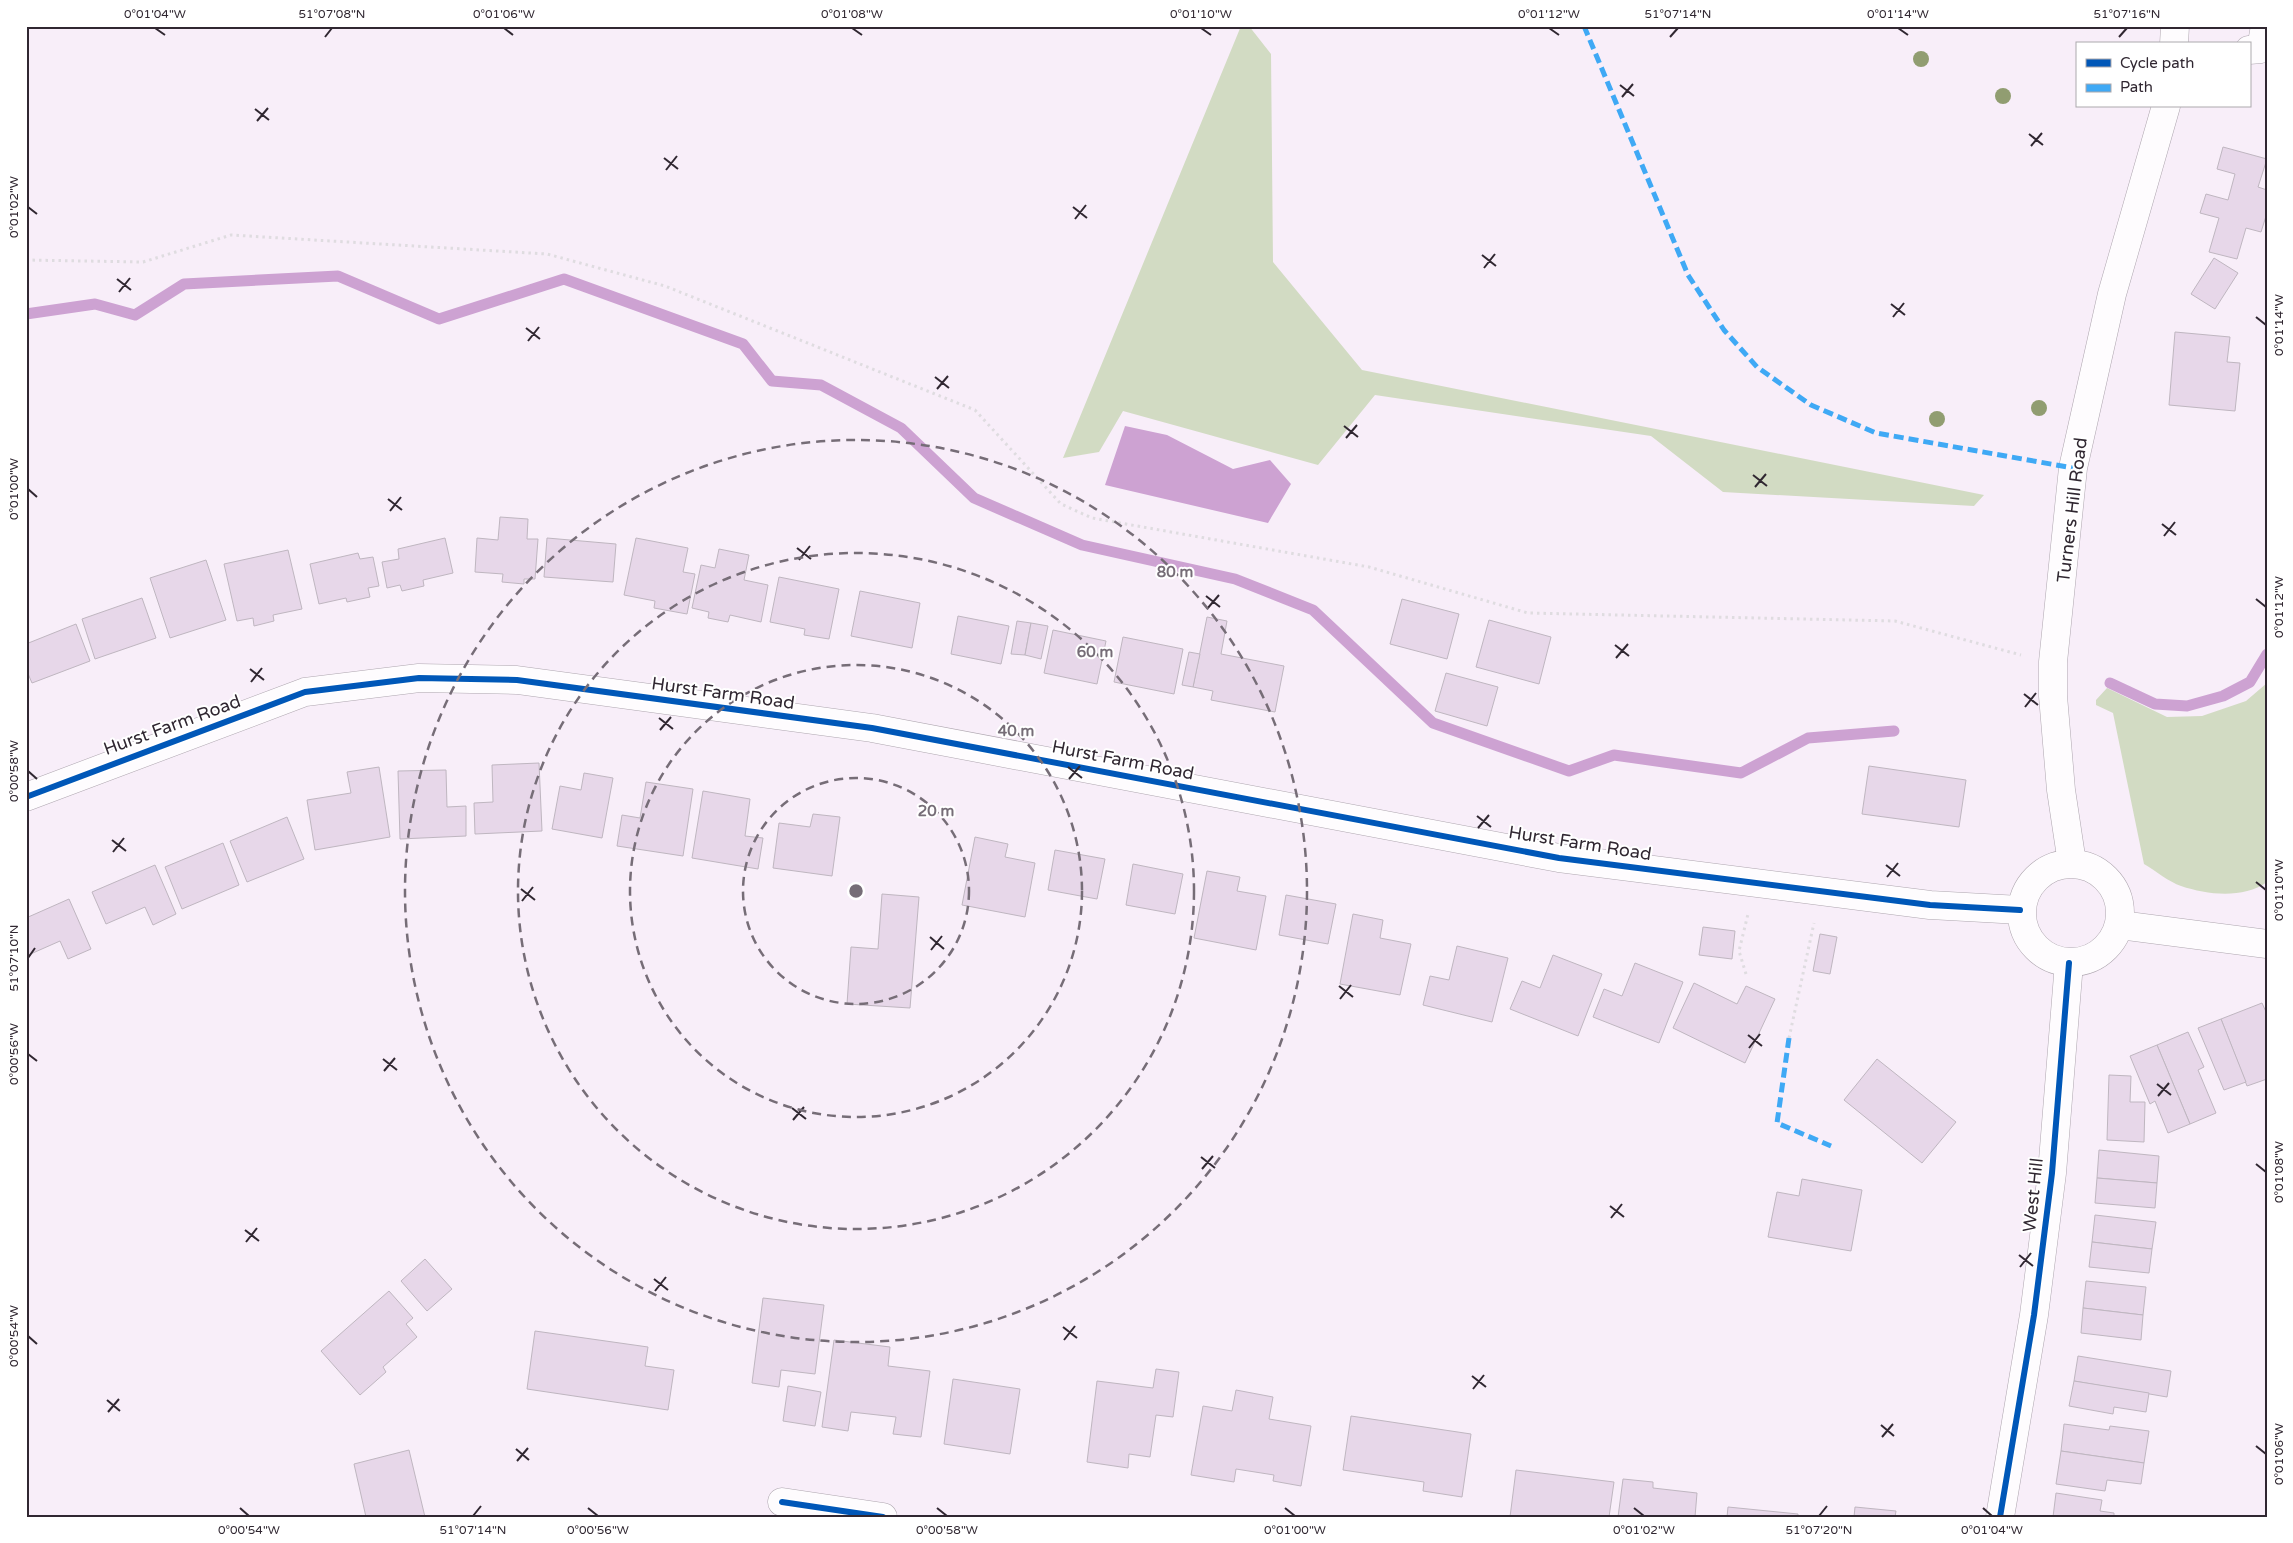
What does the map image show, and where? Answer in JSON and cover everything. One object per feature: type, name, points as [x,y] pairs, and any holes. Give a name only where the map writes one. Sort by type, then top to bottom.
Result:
[{"type":"street","points":[[2174,42],[2175,26]]},
{"type":"street","points":[[2250,50],[2261,48],[2265,26]]},
{"type":"street","name":"Turners Hill Road","points":[[2072,863],[2061,790],[2053,696],[2053,662],[2073,468],[2112,294],[2165,108]]},
{"type":"street","name":"Hurst Farm Road","points":[[26,797],[305,692],[419,678],[517,680],[872,728],[1559,858],[1930,905],[2020,910]]},
{"type":"street","points":[[2072,863],[2100,872],[2118,895],[2120,925],[2110,945],[2091,959],[2069,963],[2044,955],[2026,936],[2020,910],[2028,886],[2047,869],[2072,863]]},
{"type":"street","points":[[2120,925],[2267,944]]},
{"type":"street","name":"West Hill","points":[[2000,1517],[2035,1306],[2052,1173],[2069,963]]},
{"type":"street","points":[[782,1502],[884,1517]]},
{"type":"path","points":[[26,260],[143,262],[231,235],[547,254],[665,286],[975,410],[1060,504],[1092,518],[1369,567],[1528,613],[1895,621],[2053,662]]},
{"type":"path","points":[[1746,974],[1739,950],[1748,916]]},
{"type":"path","points":[[1789,1038],[1812,934]]},
{"type":"green space","points":[[1241,26],[1249,26],[1271,54],[1273,262],[1362,370],[1984,495],[1974,506],[1723,492],[1651,436],[1375,395],[1318,465],[1123,411],[1099,452],[1063,458]]},
{"type":"green space","points":[[2267,683],[2267,882],[2247,891],[2225,894],[2202,892],[2176,884],[2144,864],[2113,713],[2096,705],[2096,700],[2107,688],[2167,717],[2202,716],[2246,701]]},
{"type":"shaded area","points":[[1125,426],[1167,435],[1233,469],[1270,460],[1291,484],[1268,523],[1105,485]]},
{"type":"building","points":[[2223,147],[2267,159],[2258,187],[2267,190],[2267,213],[2261,232],[2246,228],[2237,259],[2209,252],[2219,218],[2200,213],[2206,194],[2228,200],[2235,174],[2217,169]]},
{"type":"building","points":[[2214,258],[2238,273],[2215,309],[2191,294]]},
{"type":"building","points":[[2175,332],[2230,337],[2227,362],[2240,363],[2235,411],[2169,405]]},
{"type":"building","points":[[500,517],[528,519],[527,539],[538,539],[535,579],[524,579],[524,584],[502,582],[503,574],[475,572],[477,538],[498,540]]},
{"type":"building","points":[[445,538],[453,573],[423,580],[424,586],[402,591],[400,585],[387,588],[382,562],[399,559],[398,549]]},
{"type":"building","points":[[547,538],[616,544],[613,582],[544,577]]},
{"type":"building","points":[[636,538],[688,548],[683,572],[695,574],[687,614],[654,608],[655,601],[624,595]]},
{"type":"building","points":[[719,549],[749,555],[744,580],[768,585],[761,622],[730,615],[728,622],[708,618],[709,612],[692,608],[701,565],[715,568]]},
{"type":"building","points":[[288,550],[302,609],[273,615],[274,621],[254,626],[253,618],[237,621],[224,564]]},
{"type":"building","points":[[358,553],[360,559],[373,557],[379,586],[368,588],[370,597],[347,602],[346,598],[319,604],[310,564]]},
{"type":"building","points":[[206,560],[226,620],[170,638],[150,578]]},
{"type":"building","points":[[779,577],[839,589],[829,639],[804,635],[805,629],[770,622]]},
{"type":"building","points":[[860,591],[920,603],[912,648],[851,636]]},
{"type":"building","points":[[142,598],[156,638],[95,659],[82,619]]},
{"type":"building","points":[[1402,599],[1459,614],[1447,659],[1390,644]]},
{"type":"building","points":[[958,616],[1009,626],[1001,664],[951,654]]},
{"type":"building","points":[[1207,617],[1227,621],[1221,654],[1284,666],[1275,712],[1211,700],[1213,691],[1193,687]]},
{"type":"building","points":[[1489,620],[1551,637],[1539,684],[1476,667]]},
{"type":"building","points":[[1017,621],[1031,623],[1025,655],[1011,654]]},
{"type":"building","points":[[1031,623],[1048,626],[1041,659],[1025,655]]},
{"type":"building","points":[[76,624],[90,661],[32,683],[26,669],[26,644]]},
{"type":"building","points":[[1053,630],[1106,641],[1097,684],[1044,673]]},
{"type":"building","points":[[1123,637],[1183,649],[1174,694],[1114,682]]},
{"type":"building","points":[[1189,652],[1200,654],[1193,687],[1182,685]]},
{"type":"building","points":[[1446,673],[1498,687],[1487,726],[1435,711]]},
{"type":"building","points":[[539,763],[542,831],[475,834],[474,803],[493,802],[492,765]]},
{"type":"building","points":[[1869,766],[1966,780],[1959,827],[1862,814]]},
{"type":"building","points":[[379,767],[390,837],[315,850],[307,800],[351,793],[347,772]]},
{"type":"building","points":[[446,770],[447,807],[466,806],[466,836],[400,839],[398,771]]},
{"type":"building","points":[[584,773],[613,778],[602,838],[552,829],[560,786],[581,790]]},
{"type":"building","points":[[646,782],[693,789],[683,856],[617,846],[622,815],[640,818]]},
{"type":"building","points":[[703,791],[750,799],[745,836],[763,838],[758,869],[692,858]]},
{"type":"building","points":[[813,814],[840,817],[832,876],[773,868],[779,823],[810,827]]},
{"type":"building","points":[[287,817],[304,859],[247,882],[230,841]]},
{"type":"building","points":[[975,837],[1008,844],[1005,857],[1035,863],[1025,917],[962,905]]},
{"type":"building","points":[[223,843],[239,885],[182,909],[165,867]]},
{"type":"building","points":[[1055,850],[1105,859],[1097,899],[1048,890]]},
{"type":"building","points":[[1133,864],[1183,874],[1175,914],[1126,905]]},
{"type":"building","points":[[155,865],[176,914],[153,925],[145,907],[106,924],[92,892]]},
{"type":"building","points":[[1207,871],[1240,877],[1237,891],[1266,896],[1256,950],[1194,938]]},
{"type":"building","points":[[882,894],[919,897],[910,1008],[847,1004],[851,947],[878,949]]},
{"type":"building","points":[[1286,895],[1336,904],[1328,944],[1279,935]]},
{"type":"building","points":[[69,899],[91,949],[68,959],[60,941],[26,956],[26,918]]},
{"type":"building","points":[[1353,914],[1383,920],[1380,938],[1411,944],[1400,995],[1340,984]]},
{"type":"building","points":[[1703,927],[1735,931],[1732,959],[1699,955]]},
{"type":"building","points":[[1820,934],[1837,937],[1830,974],[1813,971]]},
{"type":"building","points":[[1457,946],[1508,958],[1492,1022],[1423,1005],[1430,976],[1449,980]]},
{"type":"building","points":[[1553,955],[1602,974],[1578,1036],[1510,1009],[1522,981],[1540,988]]},
{"type":"building","points":[[1635,963],[1683,982],[1659,1043],[1593,1017],[1604,989],[1622,996]]},
{"type":"building","points":[[1694,983],[1737,1004],[1746,986],[1775,999],[1745,1063],[1673,1028]]},
{"type":"building","points":[[2262,1003],[2267,1014],[2267,1079],[2247,1086],[2221,1019]]},
{"type":"building","points":[[2221,1019],[2246,1082],[2224,1090],[2198,1028]]},
{"type":"building","points":[[2188,1032],[2204,1067],[2198,1070],[2216,1113],[2190,1124],[2157,1045]]},
{"type":"building","points":[[2157,1045],[2190,1124],[2168,1133],[2155,1101],[2150,1104],[2130,1056]]},
{"type":"building","points":[[1877,1059],[1956,1122],[1922,1163],[1844,1100]]},
{"type":"building","points":[[2109,1075],[2131,1076],[2130,1102],[2145,1102],[2144,1142],[2107,1140]]},
{"type":"building","points":[[2099,1150],[2159,1156],[2157,1183],[2097,1178]]},
{"type":"building","points":[[2097,1178],[2157,1183],[2155,1208],[2095,1203]]},
{"type":"building","points":[[1802,1179],[1862,1190],[1851,1251],[1768,1237],[1777,1192],[1799,1196]]},
{"type":"building","points":[[2095,1215],[2156,1222],[2152,1249],[2092,1242]]},
{"type":"building","points":[[2092,1242],[2152,1249],[2149,1273],[2089,1267]]},
{"type":"building","points":[[425,1259],[452,1289],[427,1311],[401,1281]]},
{"type":"building","points":[[2086,1281],[2146,1287],[2143,1315],[2083,1308]]},
{"type":"building","points":[[389,1291],[413,1318],[406,1324],[417,1337],[383,1367],[386,1372],[360,1395],[321,1351]]},
{"type":"building","points":[[763,1298],[824,1305],[815,1374],[781,1370],[779,1387],[752,1383]]},
{"type":"building","points":[[2083,1308],[2143,1315],[2141,1340],[2081,1333]]},
{"type":"building","points":[[535,1331],[648,1347],[645,1366],[674,1370],[668,1410],[527,1389]]},
{"type":"building","points":[[834,1340],[890,1347],[888,1366],[930,1371],[921,1437],[893,1434],[896,1417],[851,1412],[848,1431],[822,1427]]},
{"type":"building","points":[[2078,1356],[2171,1371],[2167,1397],[2074,1381]]},
{"type":"building","points":[[1156,1369],[1179,1372],[1173,1417],[1156,1415],[1150,1457],[1129,1454],[1128,1468],[1087,1462],[1097,1381],[1153,1388]]},
{"type":"building","points":[[953,1379],[1020,1389],[1010,1454],[944,1444]]},
{"type":"building","points":[[2074,1381],[2149,1393],[2146,1412],[2114,1407],[2113,1414],[2069,1406]]},
{"type":"building","points":[[788,1386],[821,1392],[815,1426],[783,1421]]},
{"type":"building","points":[[1236,1390],[1273,1397],[1269,1419],[1311,1426],[1301,1486],[1273,1481],[1274,1475],[1236,1469],[1234,1482],[1191,1475],[1203,1406],[1232,1411]]},
{"type":"building","points":[[1351,1416],[1471,1434],[1462,1497],[1423,1491],[1424,1482],[1343,1470]]},
{"type":"building","points":[[2064,1424],[2109,1430],[2110,1426],[2149,1431],[2144,1463],[2061,1451]]},
{"type":"building","points":[[409,1450],[425,1517],[366,1517],[354,1464]]},
{"type":"building","points":[[2061,1451],[2144,1463],[2141,1484],[2107,1480],[2105,1491],[2056,1484]]},
{"type":"building","points":[[1516,1470],[1614,1482],[1609,1517],[1510,1517]]},
{"type":"building","points":[[1623,1479],[1653,1482],[1653,1488],[1697,1493],[1695,1517],[1618,1517]]},
{"type":"building","points":[[2056,1493],[2102,1500],[2100,1511],[2114,1513],[2114,1517],[2053,1517]]},
{"type":"building","points":[[1728,1507],[1798,1514],[1798,1517],[1727,1517]]},
{"type":"building","points":[[1855,1507],[1896,1511],[1895,1517],[1854,1517]]},
{"type":"waterway","points":[[26,314],[95,304],[135,315],[184,284],[338,276],[439,319],[564,279],[743,344],[772,381],[821,385],[901,428],[974,498],[1082,545],[1235,579],[1313,610],[1433,723],[1569,771],[1614,755],[1741,773],[1808,738],[1894,731]]},
{"type":"waterway","points":[[2110,683],[2155,704],[2187,706],[2223,696],[2250,682],[2267,654]]},
{"type":"marked path","points":[[1584,26],[1688,275],[1724,330],[1757,367],[1811,405],[1876,433],[2073,468]]},
{"type":"marked path","points":[[1789,1038],[1777,1123],[1831,1146]]},
{"type":"cycle path","points":[[26,797],[305,692],[419,678],[517,680],[872,728],[1559,858],[1930,905],[2020,910]]},
{"type":"cycle path","points":[[2000,1517],[2034,1315],[2052,1173],[2069,963]]},
{"type":"cycle path","points":[[782,1502],[883,1517]]}]
